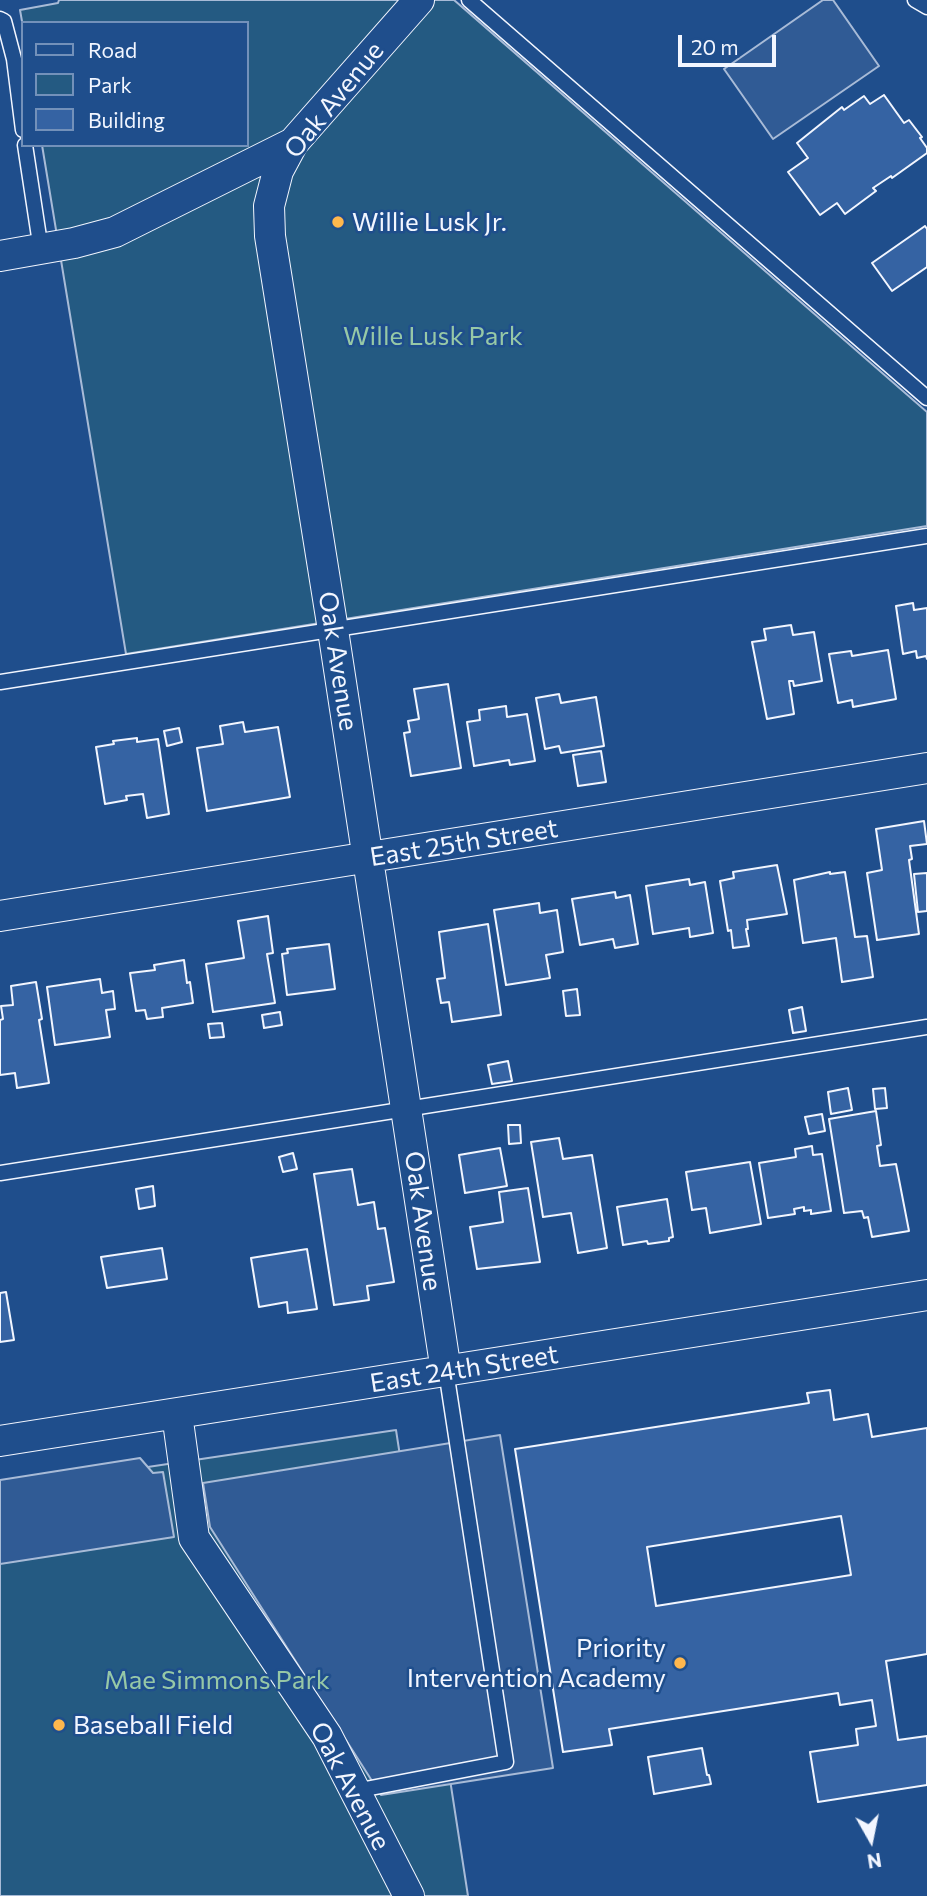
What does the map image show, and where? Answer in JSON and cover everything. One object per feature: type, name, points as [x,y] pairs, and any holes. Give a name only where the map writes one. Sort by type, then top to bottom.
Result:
[{"type":"street","name":"Oak Avenue","points":[[419,0],[293,143],[278,171],[269,205],[270,236],[369,858],[446,1371]]},
{"type":"street","points":[[0,256],[41,250],[115,232],[293,143]]},
{"type":"street","name":"East 25th Street","points":[[0,916],[927,768]]},
{"type":"street","name":"East 24th Street","points":[[0,1441],[927,1295]]},
{"type":"street","name":"Oak Avenue","points":[[177,1414],[194,1538],[327,1736],[409,1896]]},
{"type":"lane","points":[[469,0],[927,398]]},
{"type":"lane","points":[[915,0],[927,7]]},
{"type":"lane","points":[[0,19],[4,21],[14,59],[21,114]]},
{"type":"lane","points":[[25,147],[41,250]]},
{"type":"lane","points":[[0,682],[927,536]]},
{"type":"lane","points":[[0,1173],[927,1027]]},
{"type":"lane","points":[[355,1791],[506,1762],[446,1371]]},
{"type":"green space","name":"Wille Lusk Park","points":[[59,0],[454,0],[927,412],[927,526],[126,654],[42,147],[248,147],[248,21],[22,21],[20,10],[58,3]]},
{"type":"green space","name":"Mae Simmons Park","points":[[396,1430],[468,1896],[0,1896],[0,1489]]},
{"type":"shaded area","points":[[823,0],[833,0],[879,66],[773,139],[724,69]]},
{"type":"shaded area","points":[[500,1435],[553,1768],[381,1795],[210,1527],[203,1483]]},
{"type":"shaded area","points":[[140,1458],[153,1473],[163,1472],[174,1537],[0,1564],[0,1480]]},
{"type":"building","points":[[884,95],[904,123],[909,120],[922,137],[920,138],[927,148],[927,153],[873,188],[876,191],[845,214],[837,203],[820,215],[788,172],[808,158],[797,143],[842,107],[844,110],[864,96],[870,104]]},
{"type":"building","points":[[925,226],[927,267],[892,291],[872,263]]},
{"type":"building","points":[[913,603],[914,610],[927,608],[927,659],[926,656],[917,658],[916,651],[903,654],[896,606]]},
{"type":"building","points":[[791,625],[793,635],[814,632],[822,681],[794,686],[793,681],[789,681],[794,714],[767,719],[752,642],[766,640],[764,629]]},
{"type":"building","points":[[888,650],[896,699],[853,707],[852,700],[838,703],[829,654],[851,651],[852,656]]},
{"type":"building","points":[[448,684],[461,768],[411,776],[404,733],[410,732],[408,721],[419,719],[414,689]]},
{"type":"building","points":[[559,694],[561,703],[596,697],[604,746],[561,753],[559,746],[545,749],[536,698]]},
{"type":"building","points":[[506,706],[507,717],[527,714],[535,761],[510,765],[509,760],[474,766],[467,722],[480,720],[479,710]]},
{"type":"building","points":[[243,722],[245,732],[278,727],[290,797],[207,811],[197,748],[223,744],[220,726]]},
{"type":"building","points":[[179,728],[182,742],[167,746],[164,731]]},
{"type":"building","points":[[137,738],[137,742],[158,739],[169,814],[147,818],[143,794],[126,796],[127,800],[105,804],[96,747],[114,744],[113,741]]},
{"type":"building","points":[[601,751],[606,782],[578,786],[573,755]]},
{"type":"building","points":[[924,821],[927,844],[910,846],[912,859],[909,860],[919,934],[877,940],[867,873],[882,870],[876,829]]},
{"type":"building","points":[[777,865],[787,914],[747,920],[749,946],[733,948],[720,881],[734,878],[733,872]]},
{"type":"building","points":[[830,872],[845,872],[855,937],[867,936],[873,977],[842,982],[836,938],[803,943],[794,880]]},
{"type":"building","points":[[927,873],[927,911],[918,912],[914,874]]},
{"type":"building","points":[[689,879],[690,885],[705,882],[713,933],[690,937],[689,928],[653,934],[646,886]]},
{"type":"building","points":[[615,892],[616,898],[630,895],[638,944],[615,948],[613,939],[580,945],[572,899]]},
{"type":"building","points":[[539,903],[540,913],[557,910],[563,952],[546,955],[550,978],[506,985],[494,910]]},
{"type":"building","points":[[268,916],[273,953],[267,954],[275,1003],[213,1012],[206,964],[244,958],[238,921]]},
{"type":"building","points":[[488,924],[501,1015],[452,1022],[449,1002],[441,1003],[437,979],[445,978],[439,932]]},
{"type":"building","points":[[329,944],[335,989],[287,995],[282,954],[288,953],[287,949]]},
{"type":"building","points":[[184,960],[193,1003],[162,1008],[163,1017],[147,1019],[145,1010],[136,1011],[130,973],[155,970],[154,965]]},
{"type":"building","points":[[100,979],[102,993],[113,991],[115,1009],[106,1010],[110,1037],[55,1045],[47,987]]},
{"type":"building","points":[[36,982],[49,1083],[17,1088],[15,1073],[0,1075],[0,1020],[3,1019],[1,1006],[13,1005],[11,986]]},
{"type":"building","points":[[577,989],[580,1015],[566,1016],[563,991]]},
{"type":"building","points":[[802,1007],[806,1031],[793,1033],[789,1010]]},
{"type":"building","points":[[280,1012],[282,1025],[264,1028],[262,1015]]},
{"type":"building","points":[[222,1023],[224,1037],[210,1038],[208,1024]]},
{"type":"building","points":[[508,1061],[512,1081],[492,1084],[488,1065]]},
{"type":"building","points":[[848,1088],[852,1110],[831,1114],[828,1092]]},
{"type":"building","points":[[885,1088],[887,1108],[875,1109],[873,1089]]},
{"type":"building","points":[[876,1111],[881,1145],[877,1146],[880,1166],[896,1164],[909,1231],[872,1237],[868,1217],[864,1218],[862,1211],[844,1213],[829,1119]]},
{"type":"building","points":[[822,1114],[825,1131],[809,1134],[805,1117]]},
{"type":"building","points":[[508,1125],[520,1125],[521,1143],[509,1144]]},
{"type":"building","points":[[559,1138],[563,1159],[592,1155],[607,1248],[578,1253],[571,1213],[543,1217],[531,1142]]},
{"type":"building","points":[[812,1146],[813,1155],[822,1154],[831,1211],[811,1214],[811,1210],[804,1211],[804,1207],[794,1209],[795,1214],[768,1218],[759,1163],[796,1157],[795,1149]]},
{"type":"building","points":[[500,1148],[507,1186],[465,1193],[459,1155]]},
{"type":"building","points":[[293,1153],[297,1169],[283,1172],[279,1157]]},
{"type":"building","points":[[750,1162],[761,1224],[710,1233],[706,1208],[692,1210],[686,1172]]},
{"type":"building","points":[[352,1169],[358,1205],[374,1202],[378,1229],[385,1228],[394,1282],[367,1286],[369,1300],[334,1305],[314,1174]]},
{"type":"building","points":[[153,1186],[155,1206],[139,1209],[136,1189]]},
{"type":"building","points":[[528,1188],[540,1262],[477,1269],[470,1227],[503,1222],[499,1192]]},
{"type":"building","points":[[667,1199],[673,1237],[669,1238],[669,1241],[623,1245],[617,1207]]},
{"type":"building","points":[[162,1248],[167,1279],[107,1288],[101,1257]]},
{"type":"building","points":[[307,1249],[317,1309],[288,1313],[287,1302],[259,1307],[251,1258]]},
{"type":"building","points":[[6,1292],[14,1340],[0,1342],[0,1293]]},
{"type":"building","name":"Priority Intervention Academy","points":[[830,1390],[834,1420],[868,1414],[872,1437],[927,1428],[927,1654],[886,1661],[898,1740],[927,1736],[927,1785],[818,1802],[810,1752],[858,1745],[856,1729],[876,1726],[872,1700],[840,1705],[838,1693],[609,1729],[612,1745],[563,1752],[515,1449],[809,1403],[807,1393]],"holes":[[[841,1516],[851,1575],[656,1606],[647,1547]]]},
{"type":"building","points":[[702,1748],[711,1784],[654,1794],[648,1757]]},
{"type":"place","name":"Willie Lusk Jr.","points":[[338,222]]},
{"type":"place","name":"Priority Intervention Academy","points":[[680,1663]]},
{"type":"place","name":"Baseball Field","points":[[59,1725]]}]
